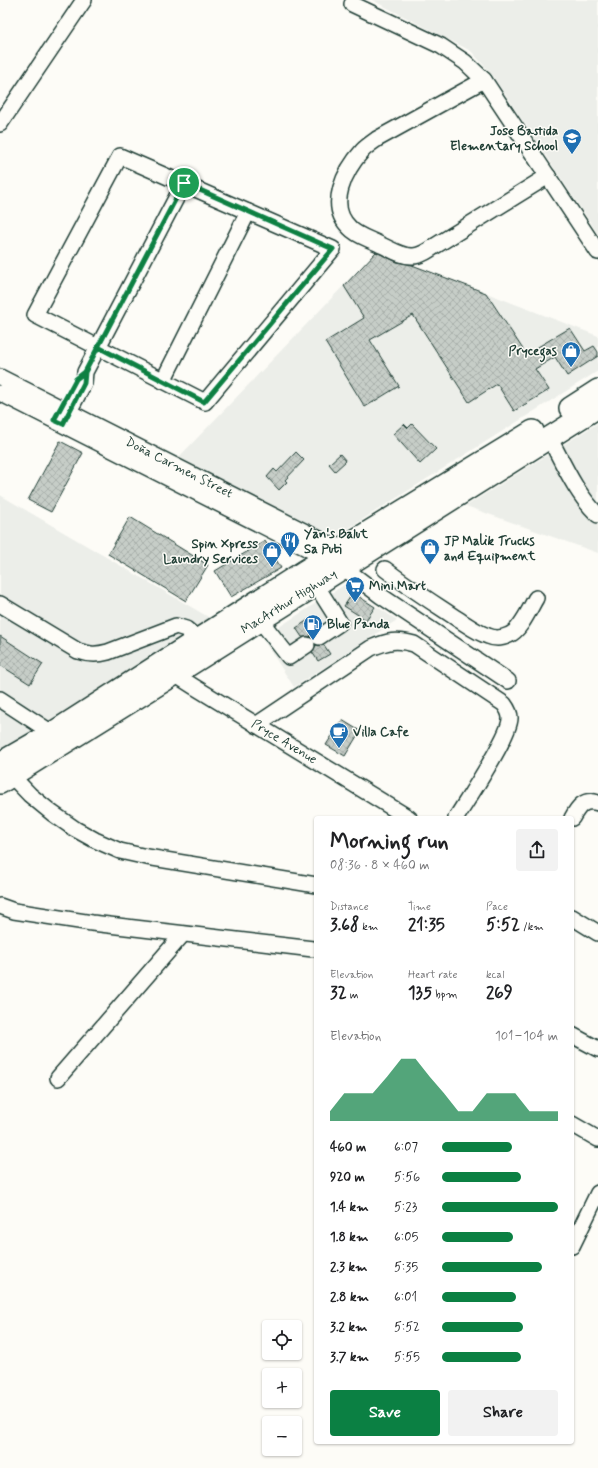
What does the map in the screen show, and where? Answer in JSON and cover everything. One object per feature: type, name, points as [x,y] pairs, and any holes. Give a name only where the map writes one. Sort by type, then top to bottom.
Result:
[{"type":"highway","name":"MacArthur Highway","points":[[168,669],[198,639],[342,558],[546,431],[598,390]]},
{"type":"highway","name":"MacArthur Highway","points":[[546,431],[598,407]]},
{"type":"highway","name":"MacArthur Highway","points":[[3,771],[44,744],[168,669],[260,620],[316,585],[342,558]]},
{"type":"street","points":[[0,124],[84,0]]},
{"type":"street","points":[[352,4],[441,46],[465,62],[484,80],[598,252]]},
{"type":"street","points":[[484,80],[377,139],[364,149],[347,171],[339,192],[338,208],[343,220],[350,229],[361,235],[398,252],[414,256],[435,246],[548,176]]},
{"type":"street","points":[[120,156],[184,183],[333,249],[204,402],[35,315],[120,156]]},
{"type":"street","points":[[62,416],[76,379],[85,372],[184,183]]},
{"type":"street","points":[[163,381],[248,212]]},
{"type":"street","name":"Doña Carmen Street","points":[[0,377],[62,416],[342,558],[381,596],[508,682]]},
{"type":"street","name":"Doña Carmen Street","points":[[0,393],[62,416]]},
{"type":"street","points":[[546,431],[574,483],[591,508],[598,515]]},
{"type":"street","points":[[385,569],[429,601],[489,637],[500,638],[511,635],[519,626],[536,598]]},
{"type":"street","points":[[260,620],[289,657],[340,623],[316,585]]},
{"type":"street","points":[[0,604],[78,651],[91,655],[108,652],[176,626],[186,629],[198,639]]},
{"type":"street","points":[[256,725],[371,648],[393,641],[403,640],[414,644],[504,704],[508,709],[510,717],[506,734],[457,816]]},
{"type":"street","name":"Pryce Avenue","points":[[168,669],[256,725],[406,816]]},
{"type":"street","points":[[0,699],[44,744]]},
{"type":"street","points":[[3,771],[52,813],[96,840],[120,851],[147,857],[314,885]]},
{"type":"street","points":[[573,816],[579,807],[593,802]]},
{"type":"street","points":[[1,908],[50,917],[135,929],[313,949]]},
{"type":"street","points":[[574,918],[598,933]]},
{"type":"street","points":[[58,1078],[184,934]]},
{"type":"street","points":[[574,1036],[598,1049]]},
{"type":"street","points":[[574,1125],[598,1139]]},
{"type":"street","points":[[574,1242],[598,1193]]},
{"type":"shaded area","name":"Jose Bastida Elementary School","points":[[372,0],[598,0],[598,234],[493,76],[471,51]]},
{"type":"shaded area","name":"Prycegas","points":[[377,251],[598,336],[598,371],[333,538],[177,459]]},
{"type":"shaded area","points":[[598,423],[598,553],[466,506]]},
{"type":"shaded area","points":[[0,495],[210,618],[0,756]]},
{"type":"shaded area","points":[[344,585],[397,620],[294,687],[262,638]]},
{"type":"building","points":[[376,252],[397,262],[412,265],[486,293],[526,354],[570,328],[585,351],[594,346],[598,352],[598,356],[567,376],[555,357],[535,369],[549,390],[514,411],[497,384],[469,402],[413,315],[370,340],[399,386],[365,407],[325,342],[364,318],[344,286]]},
{"type":"building","points":[[404,424],[408,428],[412,424],[436,449],[420,464],[393,434]]},
{"type":"building","points":[[60,441],[83,453],[51,512],[28,500]]},
{"type":"building","points":[[296,452],[304,460],[285,480],[287,482],[279,490],[267,477],[274,469],[277,472]]},
{"type":"building","points":[[340,454],[346,461],[335,471],[329,464]]},
{"type":"building","points":[[130,517],[208,565],[186,601],[108,554]]},
{"type":"building","points":[[265,541],[281,568],[231,597],[215,571]]},
{"type":"building","points":[[353,593],[375,607],[366,620],[344,606]]},
{"type":"building","points":[[308,620],[314,630],[310,637],[302,637],[296,628]]},
{"type":"building","points":[[0,636],[43,664],[30,684],[0,665]]},
{"type":"building","points":[[316,645],[324,645],[330,654],[318,661],[312,652]]},
{"type":"building","points":[[342,720],[360,731],[345,756],[326,745]]},
{"type":"place","name":"Jose Bastida Elementary School","points":[[572,155]]},
{"type":"place","name":"Prycegas","points":[[571,368]]},
{"type":"place","name":"Yan's Balut Sa Puti","points":[[290,558]]},
{"type":"place","name":"JP Malik Trucks and Equipment","points":[[430,565]]},
{"type":"place","name":"Spin Xpress Laundry Services","points":[[272,568]]},
{"type":"place","name":"Mini Mart","points":[[355,603]]},
{"type":"place","name":"Blue Panda","points":[[313,641]]},
{"type":"place","name":"Villa Cafe","points":[[339,749]]},
{"type":"route","points":[[184,183],[98,347],[85,372],[76,379],[54,420],[63,424],[84,383],[85,372],[98,347],[204,402],[333,249],[184,183]]}]
